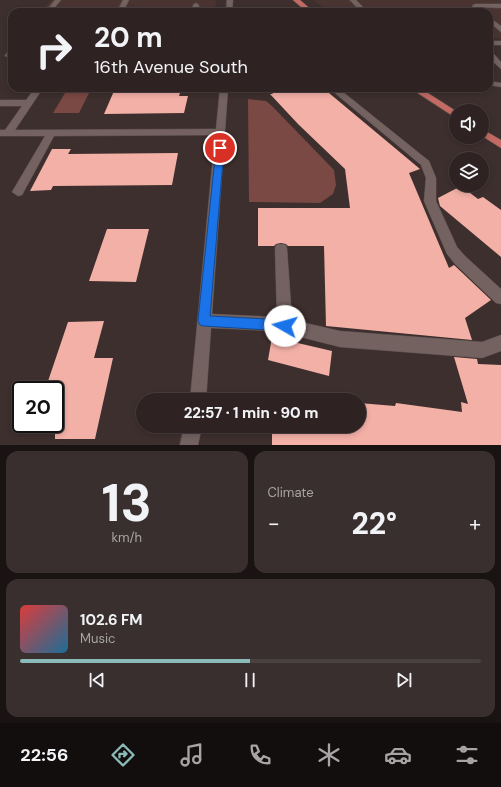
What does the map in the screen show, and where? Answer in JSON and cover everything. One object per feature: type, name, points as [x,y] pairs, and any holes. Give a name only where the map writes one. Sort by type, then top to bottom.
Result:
[{"type":"main road","points":[[296,0],[306,8]]},
{"type":"main road","points":[[420,92],[449,110]]},
{"type":"main road","points":[[489,137],[501,145]]},
{"type":"street","points":[[51,8],[58,0]]},
{"type":"street","points":[[353,0],[361,8]]},
{"type":"street","points":[[468,0],[475,6],[501,6]]},
{"type":"street","points":[[493,23],[501,30]]},
{"type":"street","points":[[493,58],[501,67]]},
{"type":"street","points":[[4,133],[36,92]]},
{"type":"street","points":[[198,393],[224,92]]},
{"type":"street","points":[[338,92],[425,163],[431,178],[430,201],[452,250],[460,260],[501,298]]},
{"type":"street","points":[[0,103],[29,103]]},
{"type":"street","points":[[4,133],[221,132]]},
{"type":"street","points":[[18,192],[51,133]]},
{"type":"street","points":[[281,249],[285,326]]},
{"type":"street","points":[[204,321],[285,326],[340,339],[482,350],[501,343]]},
{"type":"street","points":[[190,445],[192,433]]},
{"type":"street","points":[[197,445],[198,433]]},
{"type":"shaded area","points":[[51,0],[216,1],[215,8],[44,8]]},
{"type":"shaded area","points":[[313,0],[501,0],[501,38],[493,38],[493,8],[324,8]]},
{"type":"shaded area","points":[[65,93],[89,93],[79,113],[53,113]]},
{"type":"shaded area","points":[[248,99],[266,101],[334,170],[336,185],[333,194],[320,203],[249,202]]},
{"type":"building","points":[[114,92],[162,92],[180,93],[179,96],[188,96],[184,113],[104,114]]},
{"type":"building","points":[[271,92],[328,92],[420,169],[409,173],[449,268],[454,265],[491,300],[465,318],[472,340],[326,326],[324,246],[288,246],[281,243],[274,246],[258,246],[258,208],[350,208],[345,169],[298,124],[270,94],[273,94]]},
{"type":"building","points":[[52,149],[71,149],[68,154],[178,153],[172,185],[53,186],[51,190],[30,191]]},
{"type":"building","points":[[450,192],[469,192],[478,199],[483,197],[501,210],[501,257],[440,206],[438,198]]},
{"type":"building","points":[[107,229],[149,229],[136,282],[89,281]]},
{"type":"building","points":[[104,321],[94,358],[113,358],[95,439],[55,439],[55,433],[64,433],[64,381],[48,381],[68,322]]},
{"type":"building","points":[[272,337],[332,351],[329,376],[268,360]]},
{"type":"building","points":[[454,357],[477,359],[478,364],[501,365],[501,445],[272,445],[272,433],[366,433],[366,404],[395,406],[396,403],[462,412],[461,402],[468,404]]},
{"type":"route","points":[[220,148],[204,321],[277,324],[285,326]]}]
